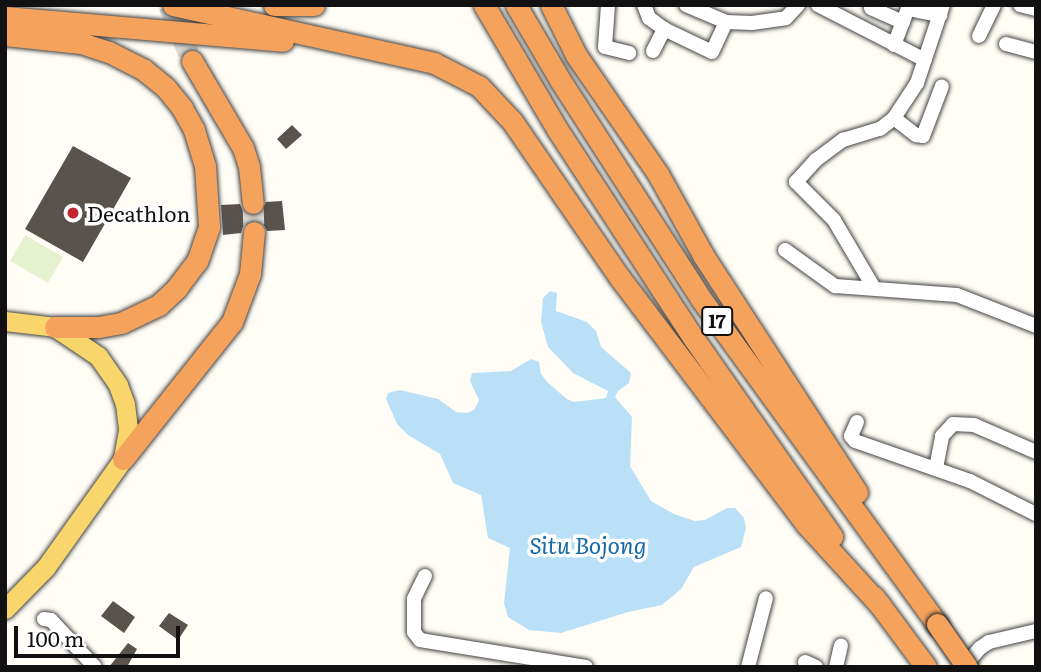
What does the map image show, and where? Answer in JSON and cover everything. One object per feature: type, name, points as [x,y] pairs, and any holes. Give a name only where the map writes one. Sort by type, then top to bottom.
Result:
[{"type":"highway","points":[[173,5],[449,68],[492,97],[695,380],[806,524],[881,606]]},
{"type":"highway","points":[[274,5],[314,5]]},
{"type":"highway","name":"17","points":[[484,5],[557,129],[694,339],[926,667]]},
{"type":"highway","name":"17","points":[[516,5],[560,80],[701,299],[965,667]]},
{"type":"highway","points":[[551,5],[576,55],[658,174],[703,255],[821,434],[936,623]]},
{"type":"highway","points":[[5,17],[383,52]]},
{"type":"highway","points":[[5,35],[81,43],[109,52],[144,70],[166,88],[182,108],[194,130],[205,166],[209,227],[197,261],[177,288],[159,305],[121,323],[99,327],[55,327]]},
{"type":"highway","points":[[192,61],[243,148],[249,167],[253,203]]},
{"type":"highway","points":[[123,459],[232,322],[250,274],[254,232]]},
{"type":"main road","points":[[5,321],[55,327],[98,356],[118,385],[127,412],[123,459],[46,567],[5,609]]},
{"type":"street","points":[[608,5],[605,47],[629,54]]},
{"type":"street","points":[[644,5],[649,18],[664,29],[712,52],[726,22]]},
{"type":"street","points":[[686,5],[726,22],[752,23],[786,18],[798,5]]},
{"type":"street","points":[[818,5],[925,60]]},
{"type":"street","points":[[979,36],[994,5]]},
{"type":"street","points":[[1020,5],[1036,9]]},
{"type":"street","points":[[874,288],[834,220],[796,182],[816,160],[843,140],[880,129],[894,118],[912,93],[942,10],[912,7],[894,45]]},
{"type":"street","points":[[871,8],[903,22]]},
{"type":"street","points":[[653,51],[664,29]]},
{"type":"street","points":[[1006,44],[1036,52]]},
{"type":"street","points":[[894,118],[916,135],[923,136],[942,86]]},
{"type":"street","points":[[785,250],[835,286],[957,295],[1036,326]]},
{"type":"street","points":[[857,422],[851,436],[855,440],[936,468],[1036,514]]},
{"type":"street","points":[[936,468],[942,436],[953,424],[974,425],[1036,452]]},
{"type":"street","points":[[425,576],[414,599],[414,632],[420,640],[586,667]]},
{"type":"street","points":[[748,667],[767,598]]},
{"type":"street","points":[[44,619],[51,620],[95,667]]},
{"type":"street","points":[[965,667],[980,648],[989,642],[1036,631]]},
{"type":"street","points":[[836,667],[841,646]]},
{"type":"green space","points":[[25,235],[63,257],[48,283],[10,261]]},
{"type":"water","name":"Situ Bojong","points":[[550,291],[557,293],[556,311],[587,322],[596,331],[601,347],[631,373],[629,383],[618,391],[615,397],[632,417],[630,466],[651,501],[674,514],[695,521],[705,520],[727,508],[735,508],[744,518],[746,528],[741,547],[694,567],[681,589],[662,605],[628,612],[561,633],[529,630],[508,617],[504,603],[510,548],[488,538],[481,495],[453,483],[440,454],[408,435],[397,424],[386,399],[388,393],[400,390],[438,399],[456,412],[467,413],[474,410],[479,400],[470,381],[472,373],[511,371],[531,359],[539,362],[541,374],[567,399],[574,402],[606,398],[608,391],[573,373],[548,347],[541,322],[543,298]]},
{"type":"building","points":[[292,125],[302,135],[286,149],[277,139]]},
{"type":"building","name":"Decathlon","points":[[73,146],[131,178],[83,262],[25,229]]},
{"type":"building","points":[[282,201],[285,230],[267,231],[262,222],[255,219],[244,224],[241,233],[223,235],[221,205],[240,204],[243,211],[254,216],[261,213],[266,202]]},
{"type":"building","points":[[113,601],[135,617],[124,633],[101,616]]},
{"type":"building","points":[[169,613],[188,625],[178,640],[159,626]]},
{"type":"building","points":[[128,643],[137,649],[127,667],[109,667]]},
{"type":"tunnel","points":[[169,5],[192,61]]},
{"type":"tunnel","points":[[253,203],[254,232]]},
{"type":"place","name":"Decathlon","points":[[73,213]]}]
